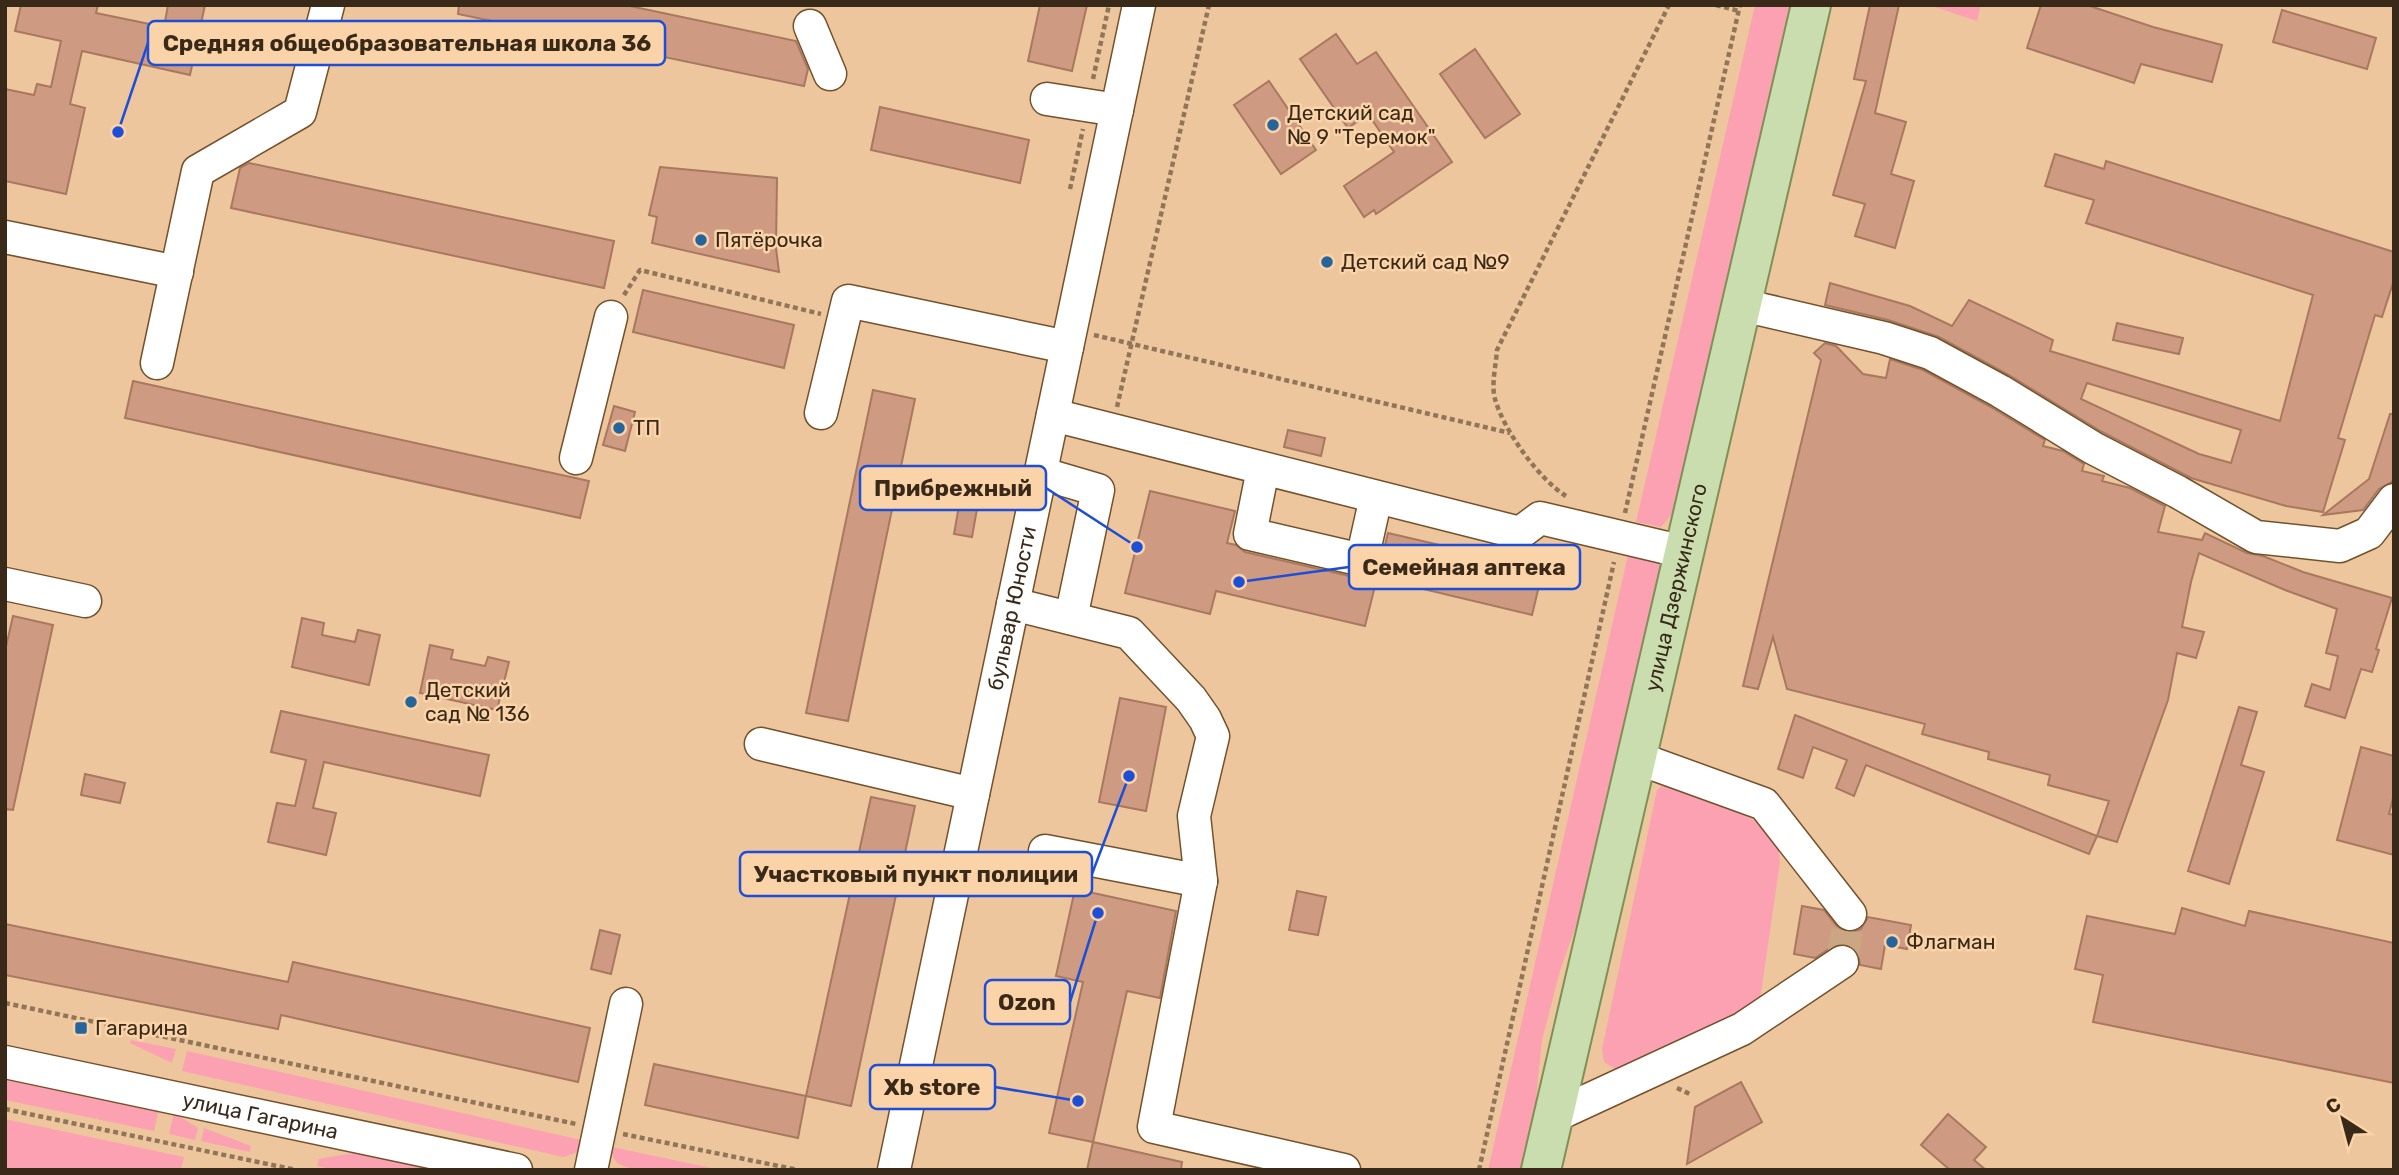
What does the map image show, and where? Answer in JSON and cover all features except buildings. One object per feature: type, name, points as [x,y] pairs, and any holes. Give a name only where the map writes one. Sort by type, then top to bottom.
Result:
[{"type":"main road","name":"улица Дзержинского","points":[[1541,1170],[1811,5]]},
{"type":"street","points":[[157,363],[198,171],[300,112],[328,5]]},
{"type":"street","name":"бульвар Юности","points":[[894,1170],[1040,473],[1053,415],[1078,341],[1117,110],[1139,5]]},
{"type":"street","points":[[810,26],[830,75]]},
{"type":"street","points":[[1046,99],[1117,110]]},
{"type":"street","points":[[5,237],[177,272]]},
{"type":"street","points":[[821,413],[848,301],[1078,341]]},
{"type":"street","points":[[1742,304],[1884,338],[1930,353],[2000,391],[2102,453],[2178,492],[2256,537],[2340,547],[2369,533],[2394,500]]},
{"type":"street","points":[[576,458],[611,317]]},
{"type":"street","points":[[1053,415],[1520,533],[1540,518],[1684,552]]},
{"type":"street","points":[[1264,469],[1250,534],[1362,560],[1376,497]]},
{"type":"street","points":[[1040,473],[1098,490],[1071,618]]},
{"type":"street","points":[[5,584],[85,601]]},
{"type":"street","points":[[1013,604],[1129,633],[1191,699],[1213,736],[1194,816],[1201,881],[1154,1127],[1344,1170]]},
{"type":"street","points":[[761,744],[973,794]]},
{"type":"street","points":[[1637,758],[1764,804],[1850,914]]},
{"type":"street","points":[[1045,851],[1201,881]]},
{"type":"street","points":[[1554,1116],[1742,1029],[1842,962]]},
{"type":"street","points":[[591,1170],[625,1004]]},
{"type":"street","name":"улица Гагарина","points":[[5,1062],[438,1162],[516,1170]]},
{"type":"path","points":[[1111,431],[1209,5]]},
{"type":"path","points":[[1572,499],[1550,486],[1510,433],[1494,398],[1497,350],[1669,5]]},
{"type":"path","points":[[1479,1170],[1619,537],[1740,8],[1716,5]]},
{"type":"path","points":[[611,317],[640,270],[843,319]]},
{"type":"path","points":[[1078,341],[1131,345],[1510,433]]},
{"type":"path","points":[[5,1003],[798,1170]]},
{"type":"path","points":[[5,1109],[296,1170]]},
{"type":"shaded area","points":[[1755,5],[1790,5],[1673,513],[1661,527],[1636,522]]},
{"type":"shaded area","points":[[1929,5],[1981,5],[1977,21]]},
{"type":"shaded area","points":[[1630,546],[1659,559],[1662,572],[1585,900],[1560,971],[1542,1040],[1532,1139],[1525,1170],[1488,1170]]},
{"type":"shaded area","points":[[1674,780],[1767,827],[1778,842],[1780,862],[1760,1000],[1750,1012],[1630,1069],[1615,1069],[1604,1062],[1602,1049],[1657,790],[1665,782]]},
{"type":"shaded area","points":[[131,1040],[176,1049],[172,1063],[130,1043]]},
{"type":"shaded area","points":[[187,1051],[586,1141],[580,1150],[563,1157],[182,1071]]},
{"type":"shaded area","points":[[5,1078],[159,1109],[154,1131],[5,1100]]},
{"type":"shaded area","points":[[174,1113],[198,1128],[195,1140],[169,1134]]},
{"type":"shaded area","points":[[5,1119],[184,1157],[181,1170],[5,1170]]},
{"type":"shaded area","points":[[204,1128],[251,1146],[250,1152],[201,1141]]},
{"type":"shaded area","points":[[612,1147],[721,1170],[655,1171],[630,1168],[616,1162]]},
{"type":"shaded area","points":[[364,1151],[420,1165],[423,1170],[335,1170],[317,1166],[319,1159]]},
{"type":"tunnel","points":[[1842,962],[1850,914]]},
{"type":"place","name":"Детский сад № 9 \"Теремок\"","points":[[1273,125]]},
{"type":"place","name":"Средняя общеобразовательная школа 36","points":[[118,132]]},
{"type":"place","name":"Пятёрочка","points":[[701,240]]},
{"type":"place","name":"Детский сад №9","points":[[1327,262]]},
{"type":"place","name":"ТП","points":[[619,428]]},
{"type":"place","name":"Прибрежный","points":[[1137,547]]},
{"type":"place","name":"Семейная аптека","points":[[1239,582]]},
{"type":"place","name":"Детский сад № 136","points":[[411,702]]},
{"type":"place","name":"Участковый пункт полиции","points":[[1129,776]]},
{"type":"place","name":"Ozon","points":[[1098,913]]},
{"type":"place","name":"Флагман","points":[[1892,942]]},
{"type":"place","name":"Гагарина","points":[[81,1028]]},
{"type":"place","name":"Xb store","points":[[1078,1101]]}]
